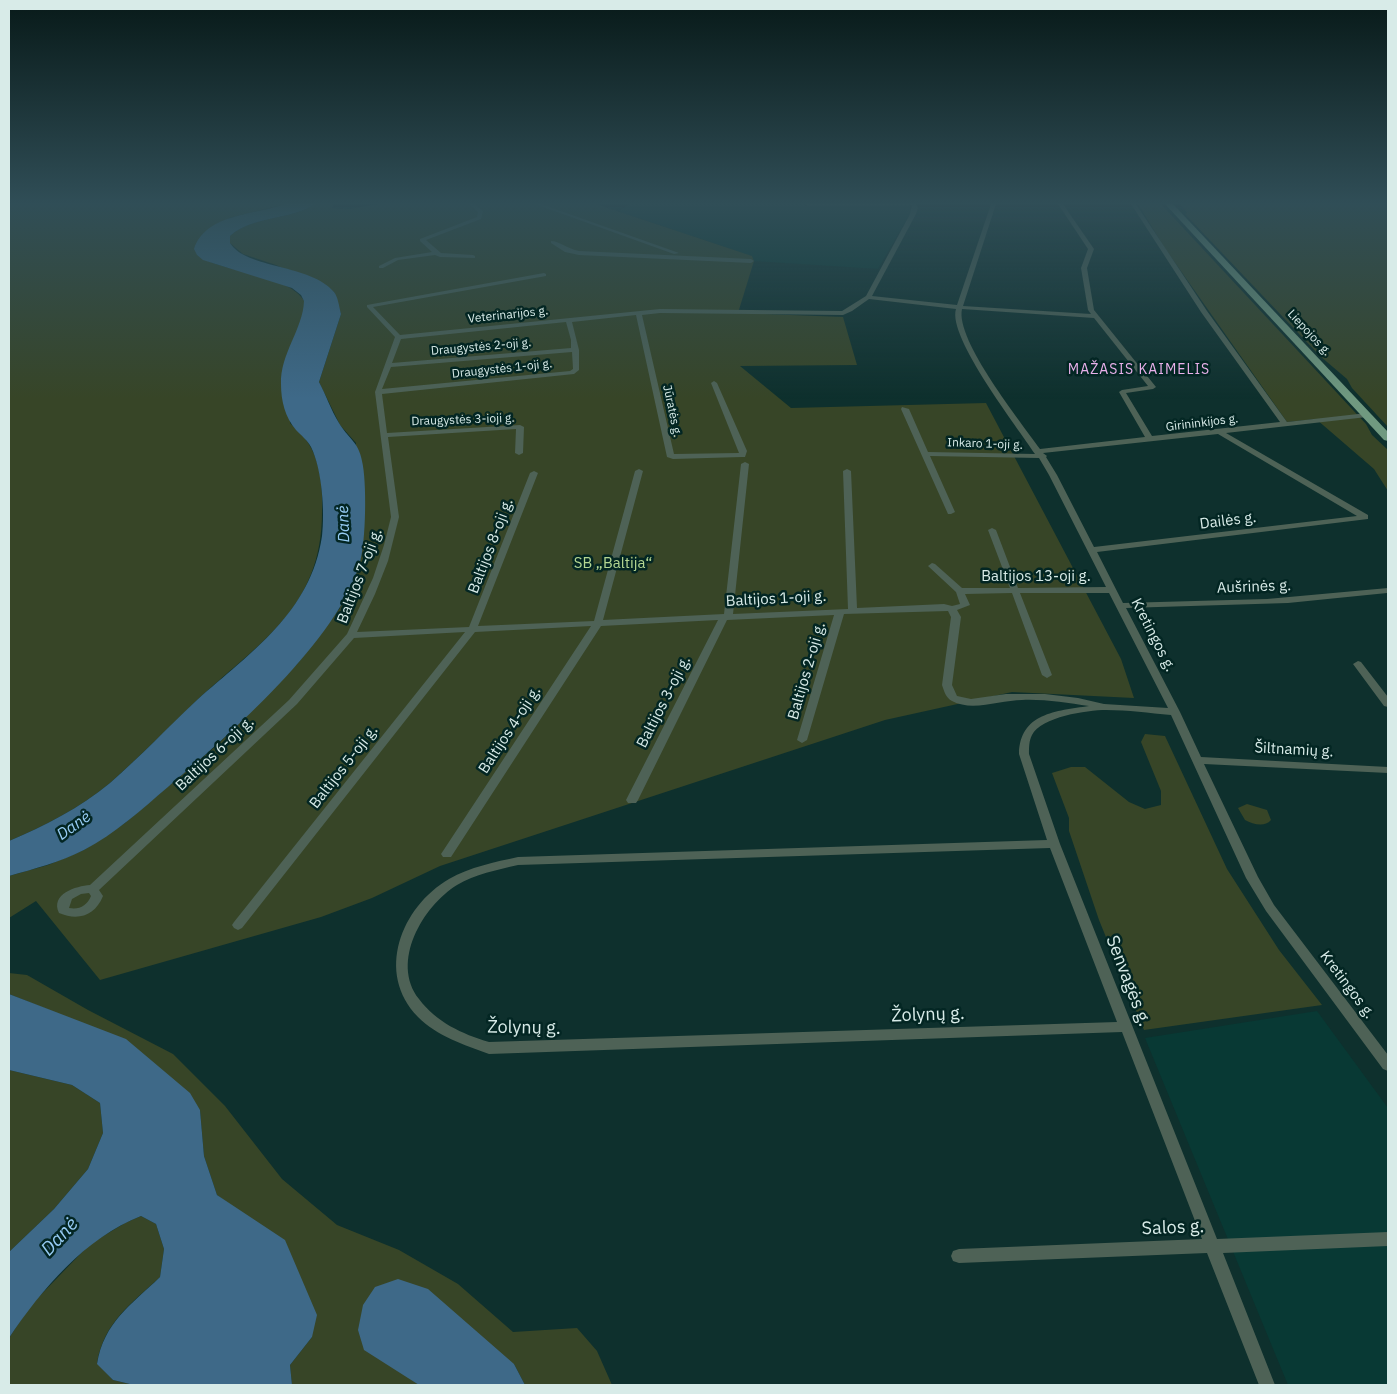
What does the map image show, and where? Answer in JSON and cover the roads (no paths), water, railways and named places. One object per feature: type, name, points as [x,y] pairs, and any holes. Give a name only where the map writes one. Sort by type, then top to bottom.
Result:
[{"type":"main road","name":"Liepojos g.","points":[[1229,269],[1388,438]]},
{"type":"street","name":"Veterinarijos g.","points":[[398,337],[681,310],[835,314],[848,311],[858,301],[868,297],[883,269]]},
{"type":"street","name":"Kretingos g.","points":[[973,269],[957,322],[965,341],[985,374],[1041,454],[1093,550],[1175,712],[1252,878],[1270,908],[1388,1065]]},
{"type":"street","points":[[1084,269],[1088,300],[1094,316],[1153,387],[1122,392],[1150,440]]},
{"type":"street","points":[[1176,269],[1204,312],[1285,424]]},
{"type":"street","points":[[378,392],[398,337],[369,306],[544,275]]},
{"type":"street","points":[[868,297],[960,307],[1094,316]]},
{"type":"street","name":"Jūratės g.","points":[[639,313],[670,455],[673,457],[742,455],[743,451],[714,383]]},
{"type":"street","name":"Draugystės 1-oji g.","points":[[378,392],[572,373],[576,370],[576,350],[568,320]]},
{"type":"street","name":"Draugystės 2-oji g.","points":[[387,365],[576,350]]},
{"type":"street","name":"Baltijos 7-oji g.","points":[[351,635],[370,596],[394,525],[378,392]]},
{"type":"street","points":[[905,409],[952,512]]},
{"type":"street","name":"Girininkijos g.","points":[[1041,454],[1367,415]]},
{"type":"street","name":"Draugystės 3-ioji g.","points":[[383,435],[520,427],[519,453]]},
{"type":"street","name":"Dailės g.","points":[[1093,550],[1365,517],[1221,433]]},
{"type":"street","name":"Inkaro 1-oji g.","points":[[926,454],[1041,454]]},
{"type":"street","points":[[726,617],[745,464]]},
{"type":"street","name":"Baltijos 4-oji g.","points":[[447,854],[598,623],[639,471]]},
{"type":"street","points":[[847,471],[853,610]]},
{"type":"street","name":"Baltijos 8-oji g.","points":[[473,628],[534,474]]},
{"type":"street","points":[[992,530],[1047,675]]},
{"type":"street","name":"Baltijos 13-oji g.","points":[[932,566],[960,591],[965,605],[952,609]]},
{"type":"street","name":"Baltijos 13-oji g.","points":[[960,591],[1113,590]]},
{"type":"street","name":"Aušrinės g.","points":[[1121,606],[1169,602],[1290,600],[1362,590],[1387,590]]},
{"type":"street","name":"Baltijos 1-oji g.","points":[[351,635],[853,610],[934,607],[952,609]]},
{"type":"street","points":[[952,609],[956,617],[947,686],[952,696],[958,700],[970,702],[1012,696],[1110,706]]},
{"type":"street","name":"Baltijos 2-oji g.","points":[[802,740],[840,611]]},
{"type":"street","name":"Baltijos 3-oji g.","points":[[632,800],[726,617]]},
{"type":"street","name":"Baltijos 5-oji g.","points":[[238,925],[473,628]]},
{"type":"street","name":"Baltijos 6-oji g.","points":[[93,889],[293,702],[351,635]]},
{"type":"street","points":[[1358,664],[1388,704]]},
{"type":"street","name":"Senvagės g.","points":[[1175,712],[1110,706],[1049,717],[1036,723],[1027,732],[1023,744],[1024,754],[1054,844],[1214,1246],[1267,1385]]},
{"type":"street","name":"Šiltnamių g.","points":[[1198,760],[1388,770]]},
{"type":"street","name":"Žolynų g.","points":[[1054,844],[518,861],[488,867],[468,874],[448,886],[435,895],[422,911],[406,938],[401,970],[404,986],[412,1001],[423,1014],[444,1030],[464,1041],[489,1048],[1126,1027]]},
{"type":"street","name":"Salos g.","points":[[959,1256],[1388,1238]]},
{"type":"water","name":"Danė","points":[[232,269],[287,269],[295,271],[324,283],[334,292],[337,299],[341,314],[319,382],[333,413],[342,428],[356,444],[364,470],[364,541],[360,562],[348,592],[330,622],[306,654],[250,714],[193,766],[117,829],[95,844],[56,862],[9,876],[9,841],[48,823],[110,783],[197,700],[276,629],[292,609],[305,587],[316,563],[322,536],[322,491],[315,456],[310,445],[289,420],[284,408],[281,390],[284,362],[303,311],[304,301],[301,295],[292,288]]},
{"type":"water","name":"Danė","points":[[9,994],[126,1039],[190,1093],[200,1110],[204,1156],[217,1195],[285,1240],[317,1315],[312,1337],[290,1365],[292,1385],[134,1385],[113,1380],[97,1364],[101,1349],[112,1325],[160,1277],[164,1249],[156,1224],[141,1216],[101,1237],[83,1251],[36,1301],[9,1338],[9,1252],[54,1209],[88,1169],[103,1133],[100,1103],[72,1085],[9,1070]]},
{"type":"water","points":[[398,1279],[428,1289],[514,1364],[525,1385],[419,1385],[364,1350],[358,1330],[363,1305],[375,1287]]},
{"type":"district","name":"MAŽASIS KAIMELIS","points":[[1139,370]]},
{"type":"park label","name":"SB „Baltija“","points":[[613,564]]}]
